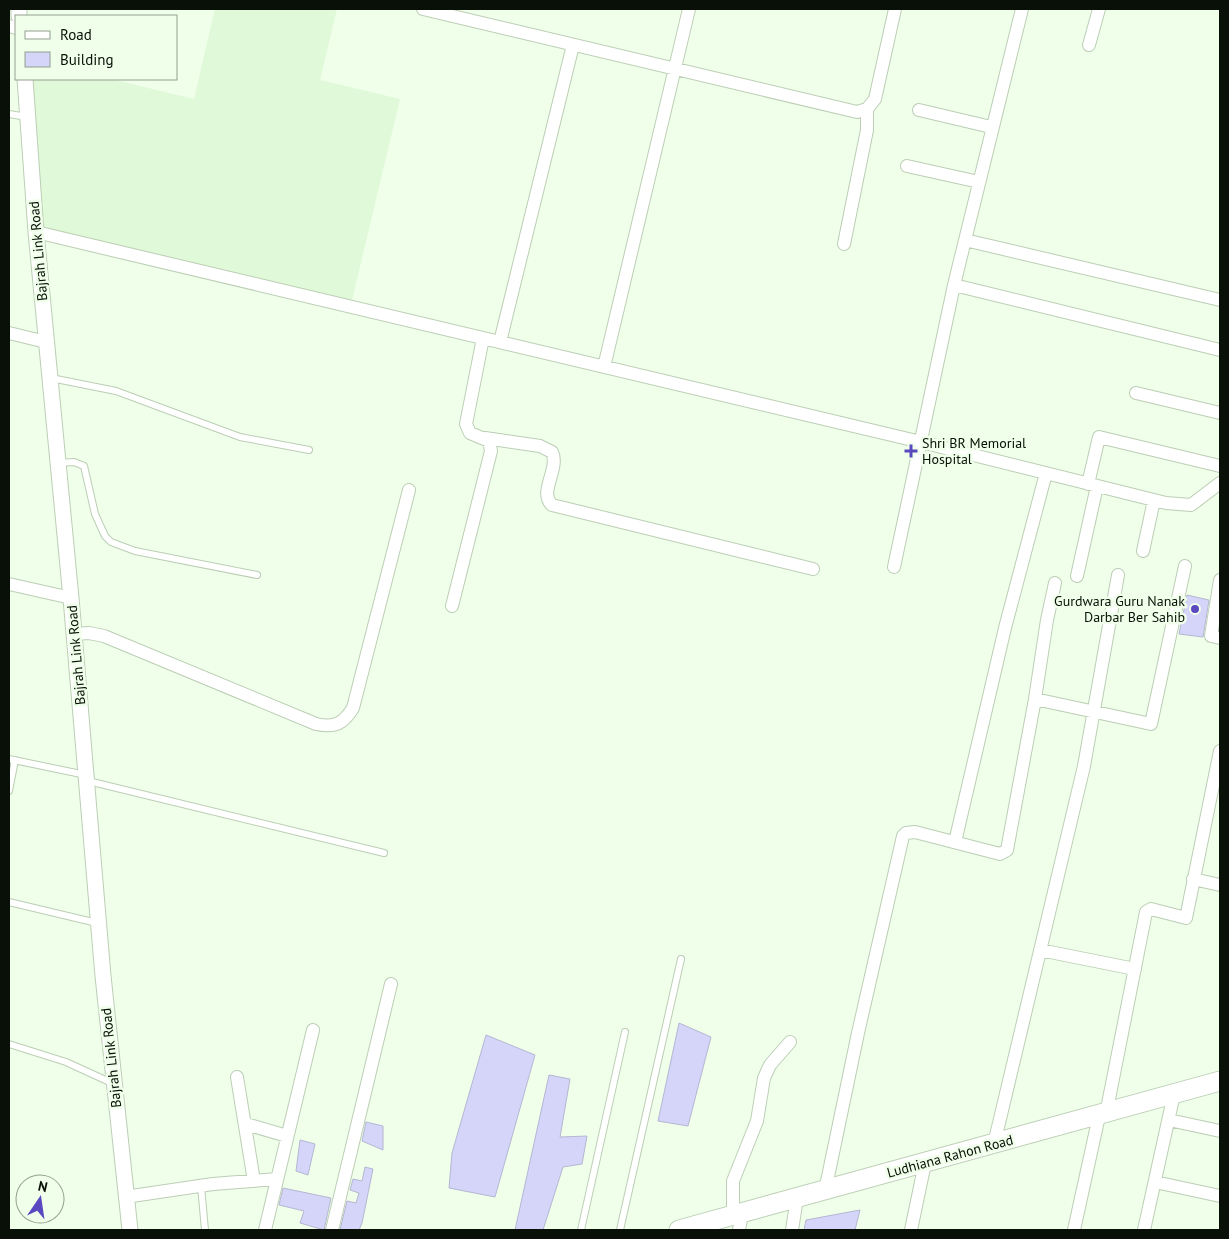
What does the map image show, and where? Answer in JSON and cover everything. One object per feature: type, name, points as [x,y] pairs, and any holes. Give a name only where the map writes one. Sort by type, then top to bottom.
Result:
[{"type":"main road","name":"Ludhiana Rahon Road","points":[[679,1230],[738,1220],[797,1198],[1103,1115],[1220,1081]]},
{"type":"street","points":[[423,9],[448,12],[574,45],[857,112],[867,109],[875,99],[895,9]]},
{"type":"street","points":[[604,366],[690,9]]},
{"type":"street","points":[[894,567],[954,285],[991,127],[1022,9]]},
{"type":"street","points":[[1090,45],[1099,9]]},
{"type":"street","points":[[500,342],[574,45]]},
{"type":"street","name":"Bajrah Link Road","points":[[25,80],[36,232],[71,598],[99,924],[125,1197],[130,1230]]},
{"type":"street","points":[[844,244],[867,130],[867,109]]},
{"type":"street","points":[[919,110],[991,127]]},
{"type":"street","points":[[907,166],[979,182]]},
{"type":"street","points":[[36,232],[604,366],[1154,500],[1192,505],[1220,484]]},
{"type":"street","points":[[965,240],[1220,300]]},
{"type":"street","points":[[954,285],[1220,350]]},
{"type":"street","points":[[9,333],[46,342]]},
{"type":"street","points":[[483,338],[466,424],[470,433],[485,438],[540,446],[552,452],[554,463],[547,492],[549,502],[554,506],[813,569]]},
{"type":"street","points":[[1136,393],[1220,413]]},
{"type":"street","points":[[1077,576],[1093,485],[1099,437],[1220,466]]},
{"type":"street","points":[[452,606],[490,457],[491,445],[485,438]]},
{"type":"street","points":[[954,842],[1005,628],[1046,473]]},
{"type":"street","points":[[74,634],[89,633],[104,636],[316,724],[329,727],[338,725],[347,718],[353,708],[409,490]]},
{"type":"street","points":[[1142,551],[1154,500]]},
{"type":"street","points":[[1035,699],[1151,724],[1184,566]]},
{"type":"street","points":[[994,1144],[1084,766],[1118,575]]},
{"type":"street","points":[[1220,580],[1211,636],[1220,638]]},
{"type":"street","points":[[825,1190],[858,1033],[903,836],[906,833],[915,832],[1000,854],[1007,850],[1055,583]]},
{"type":"street","points":[[9,584],[71,598]]},
{"type":"street","points":[[1074,1230],[1103,1115],[1148,910],[1186,918],[1192,879],[1215,795],[1220,751]]},
{"type":"street","points":[[1192,879],[1220,885]]},
{"type":"street","points":[[1040,950],[1135,970]]},
{"type":"street","points":[[332,1230],[391,984]]},
{"type":"street","points":[[265,1230],[313,1030]]},
{"type":"street","points":[[738,1220],[733,1181],[756,1121],[764,1078],[770,1065],[790,1042]]},
{"type":"street","points":[[238,1077],[254,1181]]},
{"type":"street","points":[[1144,1230],[1174,1094]]},
{"type":"street","points":[[1169,1120],[1220,1131]]},
{"type":"street","points":[[246,1124],[288,1136]]},
{"type":"street","points":[[911,1230],[925,1163]]},
{"type":"street","points":[[125,1197],[201,1186],[277,1179]]},
{"type":"street","points":[[1155,1182],[1220,1196]]},
{"type":"street","points":[[792,1230],[797,1198]]},
{"type":"lane","points":[[9,114],[28,118]]},
{"type":"lane","points":[[50,378],[116,391],[240,436],[309,450]]},
{"type":"lane","points":[[58,464],[74,462],[84,466],[95,514],[105,536],[111,542],[135,551],[257,575]]},
{"type":"lane","points":[[9,791],[12,759],[384,853]]},
{"type":"lane","points":[[9,902],[99,924]]},
{"type":"lane","points":[[620,1230],[681,959]]},
{"type":"lane","points":[[581,1230],[625,1032]]},
{"type":"lane","points":[[9,1044],[66,1062],[114,1083]]},
{"type":"lane","points":[[201,1186],[205,1230]]},
{"type":"shaded area","points":[[215,9],[337,9],[320,80],[400,99],[351,304],[43,230],[32,80],[115,80],[194,99]]},
{"type":"building","name":"Gurdwara Guru Nanak Darbar Ber Sahib","points":[[1187,595],[1209,600],[1203,637],[1179,634]]},
{"type":"building","points":[[679,1023],[711,1037],[688,1126],[658,1121]]},
{"type":"building","points":[[486,1035],[535,1055],[495,1197],[449,1188],[452,1153]]},
{"type":"building","points":[[549,1075],[570,1079],[560,1137],[587,1136],[582,1164],[563,1167],[543,1230],[515,1230]]},
{"type":"building","points":[[366,1122],[383,1126],[383,1150],[362,1141]]},
{"type":"building","points":[[300,1140],[315,1144],[308,1175],[296,1171]]},
{"type":"building","points":[[365,1167],[373,1169],[362,1223],[359,1230],[340,1230],[347,1201],[356,1203],[359,1193],[350,1190],[353,1179],[362,1181]]},
{"type":"building","points":[[283,1188],[331,1198],[324,1230],[300,1223],[304,1211],[279,1205]]},
{"type":"building","points":[[860,1210],[855,1230],[804,1230],[806,1220]]},
{"type":"place","name":"Shri BR Memorial Hospital","points":[[911,451]]},
{"type":"place","name":"Gurdwara Guru Nanak Darbar Ber Sahib","points":[[1195,609]]}]
